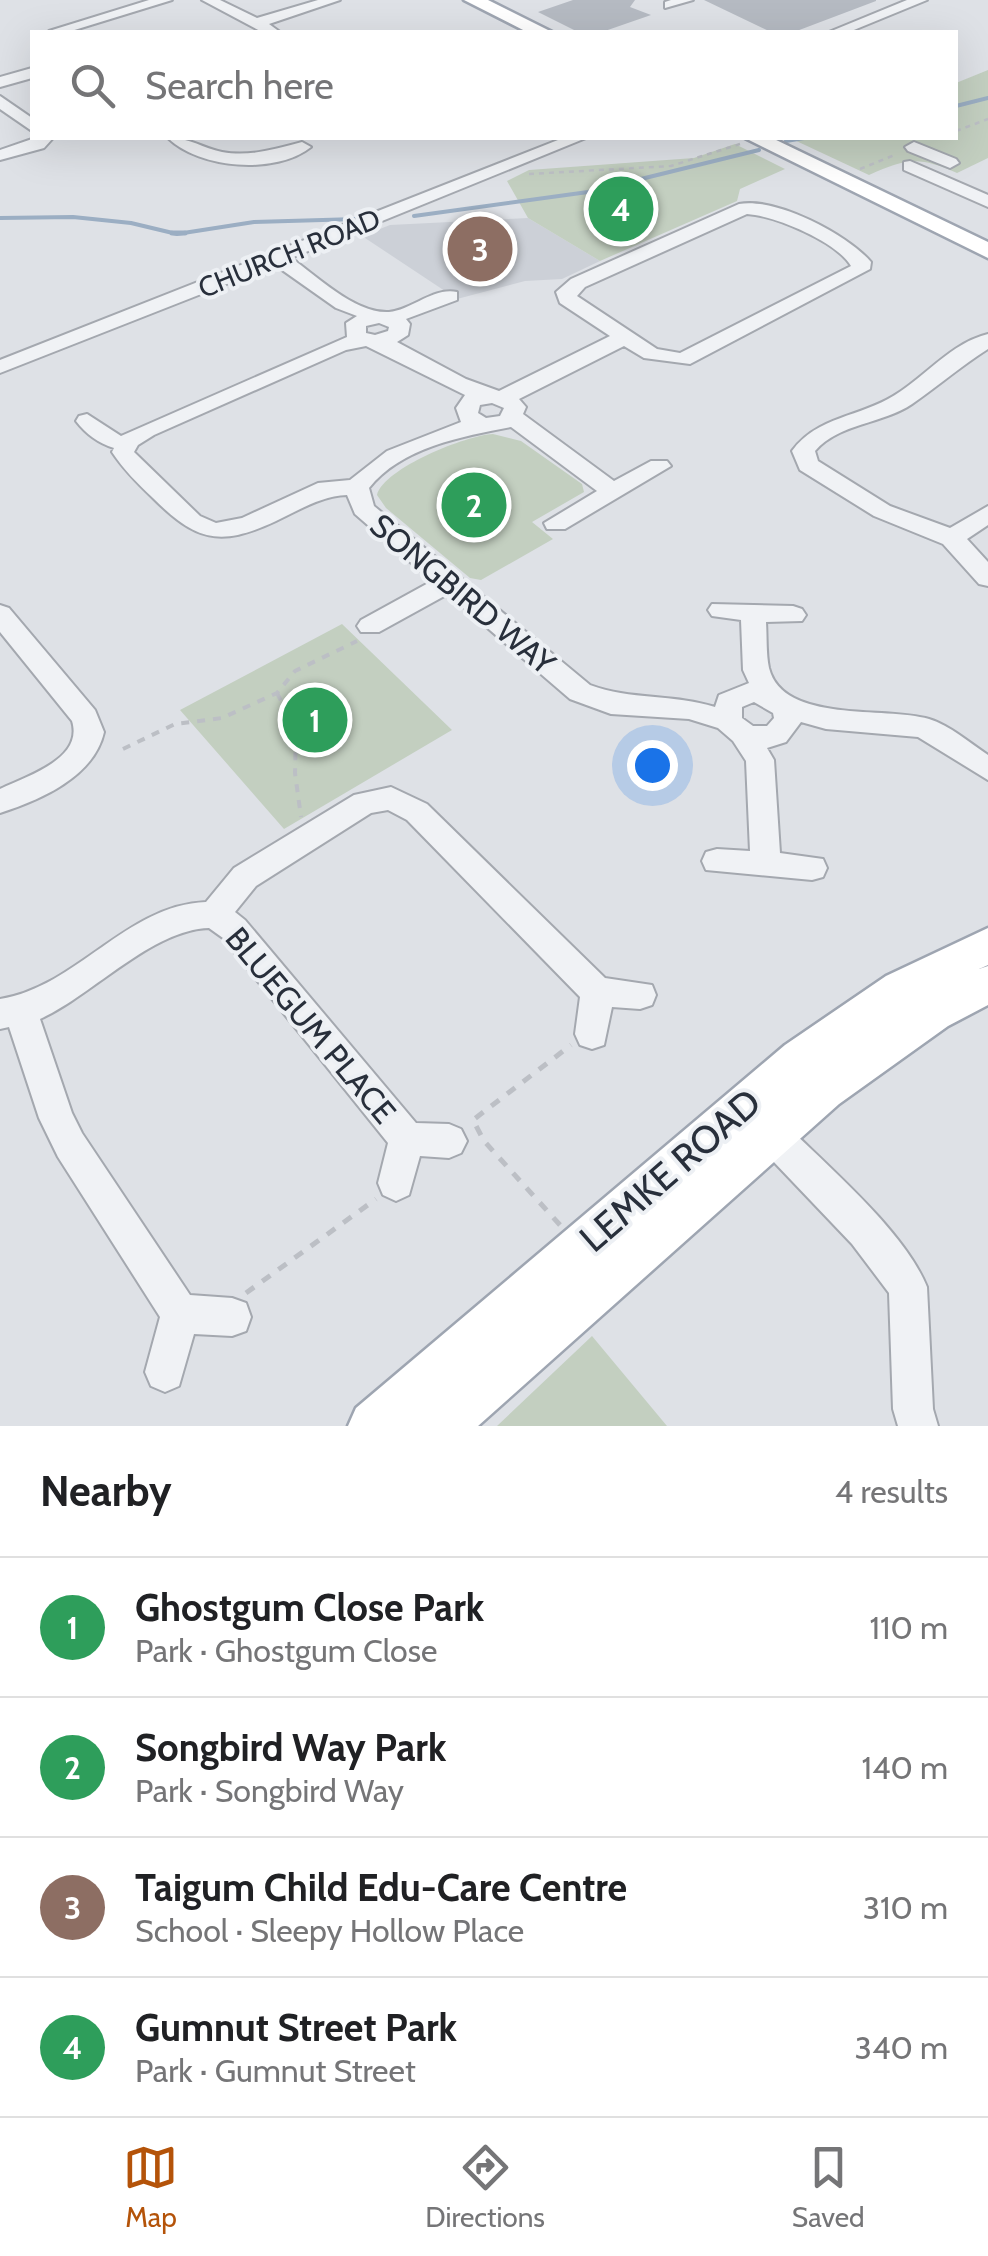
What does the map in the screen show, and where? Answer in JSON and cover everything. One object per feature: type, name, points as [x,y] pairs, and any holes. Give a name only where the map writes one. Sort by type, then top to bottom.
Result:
[{"type":"main road","points":[[472,0],[538,30]]},
{"type":"main road","points":[[750,140],[988,250]]},
{"type":"main road","name":"LEMKE ROAD","points":[[439,1426],[757,1120],[852,1021],[901,989],[988,945]]},
{"type":"main road","name":"LEMKE ROAD","points":[[374,1426],[757,1120],[988,984]]},
{"type":"street","points":[[65,30],[164,0]]},
{"type":"street","points":[[209,0],[271,30]]},
{"type":"street","points":[[257,23],[333,0]]},
{"type":"street","points":[[842,30],[920,0]]},
{"type":"street","points":[[865,6],[884,14]]},
{"type":"street","points":[[38,19],[55,30]]},
{"type":"street","points":[[0,82],[30,73]]},
{"type":"street","points":[[0,101],[30,126]]},
{"type":"street","points":[[0,155],[30,140]]},
{"type":"street","points":[[49,140],[64,149]]},
{"type":"street","points":[[180,140],[203,153],[250,160],[268,159],[294,143],[323,140]]},
{"type":"street","name":"CHURCH ROAD","points":[[0,367],[572,140]]},
{"type":"street","points":[[950,163],[912,157],[988,202]]},
{"type":"street","points":[[740,209],[778,214],[862,262],[860,270],[850,276],[690,358],[658,357],[625,338],[570,303],[566,296],[569,289],[740,209]]},
{"type":"street","points":[[278,258],[491,410],[613,491]]},
{"type":"street","points":[[125,444],[146,430],[450,296]]},
{"type":"street","name":"SONGBIRD WAY","points":[[625,338],[373,470],[358,487],[357,498],[367,513],[589,698],[611,704],[925,728],[988,769]]},
{"type":"street","points":[[988,340],[939,370],[902,402],[837,426],[811,440],[802,452],[808,466],[882,512],[952,538],[988,578]]},
{"type":"street","points":[[87,421],[108,439],[125,444]]},
{"type":"street","points":[[125,444],[124,456],[132,465],[203,529],[239,528],[320,490],[358,487]]},
{"type":"street","points":[[556,523],[659,466]]},
{"type":"street","points":[[952,538],[988,514]]},
{"type":"street","points":[[370,626],[448,582]]},
{"type":"street","points":[[722,610],[793,615]]},
{"type":"street","points":[[752,612],[766,865]]},
{"type":"street","points":[[0,802],[73,762],[89,744],[91,731],[85,716],[1,618]]},
{"type":"street","points":[[214,914],[245,877],[372,800],[391,798],[409,806],[596,992],[640,995]]},
{"type":"street","points":[[718,861],[812,868]]},
{"type":"street","name":"BLUEGUM PLACE","points":[[10,1013],[40,1005],[173,921],[191,914],[214,914],[234,929],[408,1139],[450,1141]]},
{"type":"street","points":[[592,1034],[596,992]]},
{"type":"street","points":[[10,1013],[70,1145],[180,1314],[165,1372]]},
{"type":"street","points":[[757,1120],[865,1231],[908,1287],[913,1409],[918,1426]]},
{"type":"street","name":"BLUEGUM PLACE","points":[[396,1183],[408,1139]]},
{"type":"street","points":[[180,1314],[232,1317]]},
{"type":"path","points":[[958,130],[988,119]]},
{"type":"path","points":[[524,175],[671,166],[750,140]]},
{"type":"path","points":[[123,750],[175,724],[222,718],[276,694],[294,671],[355,643],[370,626]]},
{"type":"path","points":[[276,694],[296,728],[297,806],[314,834]]},
{"type":"path","points":[[563,1228],[484,1141],[473,1120],[573,1044],[592,1034]]},
{"type":"path","points":[[232,1317],[237,1299],[396,1183]]},
{"type":"shaded area","points":[[528,218],[600,261],[562,279],[525,281],[457,299],[362,236],[390,225]]},
{"type":"green space","points":[[988,70],[988,158],[957,173],[913,161],[869,175],[794,140],[958,140],[958,82]]},
{"type":"green space","points":[[735,144],[785,169],[740,189],[737,201],[600,261],[528,218],[507,181],[529,170],[694,158]]},
{"type":"green space","points":[[493,434],[521,441],[582,484],[584,492],[532,522],[553,539],[481,580],[470,578],[386,508],[377,495],[394,474],[410,464],[447,447]]},
{"type":"green space","points":[[342,624],[452,730],[284,829],[180,710]]},
{"type":"green space","points":[[592,1336],[667,1426],[497,1426]]},
{"type":"building","points":[[573,0],[635,0],[630,7],[651,15],[608,30],[574,30],[538,12]]},
{"type":"building","points":[[704,0],[876,0],[799,30],[767,30]]},
{"type":"waterway","points":[[958,106],[988,98]]},
{"type":"waterway","points":[[786,141],[792,140]]},
{"type":"waterway","points":[[414,216],[588,192],[759,150]]},
{"type":"waterway","points":[[0,218],[73,217],[131,223],[173,233]]},
{"type":"waterway","points":[[183,233],[254,222],[357,219]]},
{"type":"waterway","points":[[173,233],[183,233]]},
{"type":"waterway","points":[[173,233],[183,233]]},
{"type":"place","name":"Gumnut Street Park","points":[[621,209]]},
{"type":"place","name":"Taigum Child Edu-Care Centre","points":[[480,249]]},
{"type":"place","name":"Songbird Way Park","points":[[474,505]]},
{"type":"place","name":"Ghostgum Close Park","points":[[315,720]]}]
